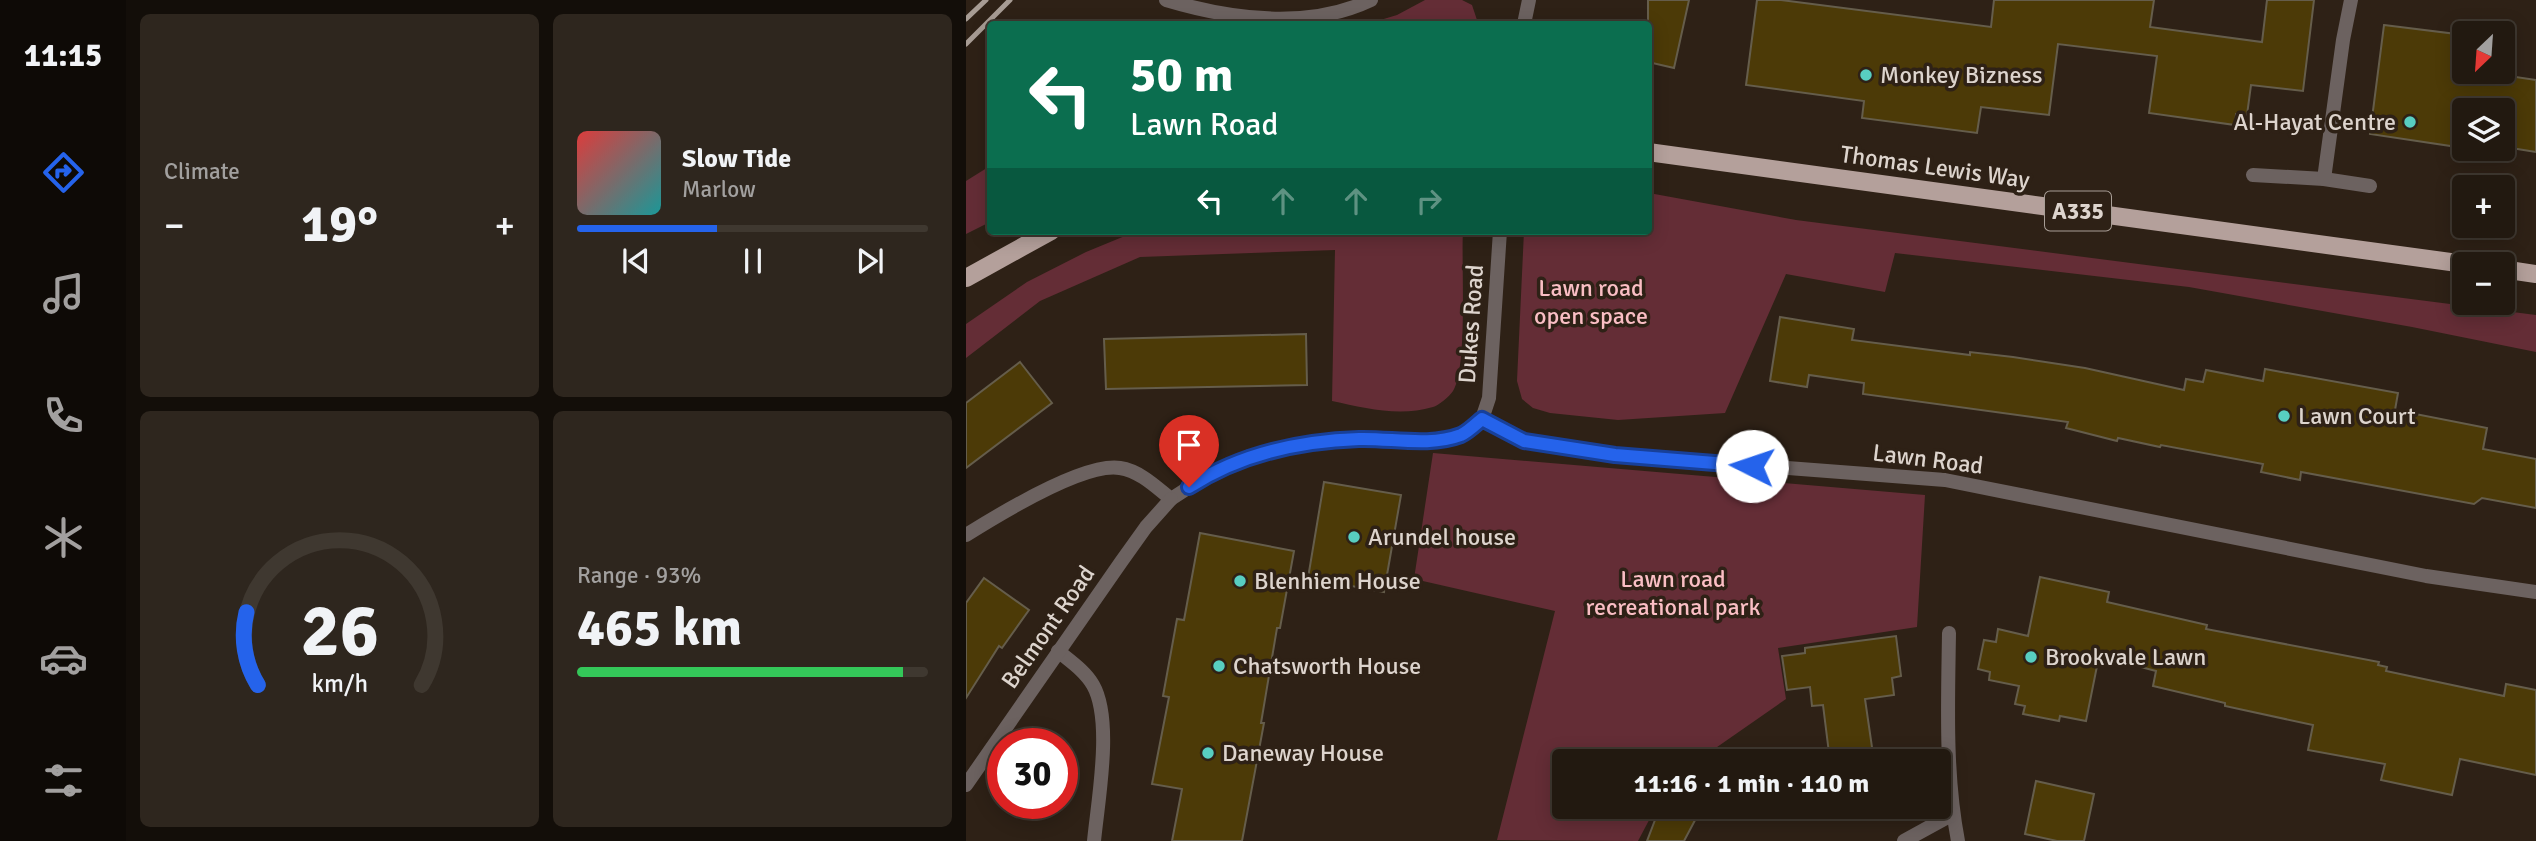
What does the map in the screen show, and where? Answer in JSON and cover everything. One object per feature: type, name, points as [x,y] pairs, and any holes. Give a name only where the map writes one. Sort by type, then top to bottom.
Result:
[{"type":"main road","name":"Thomas Lewis Way","points":[[1652,153],[2452,262]]},
{"type":"main road","points":[[966,278],[1044,235]]},
{"type":"main road","points":[[2515,271],[2536,274]]},
{"type":"street","points":[[1166,0],[1230,14],[1279,19],[1326,15],[1371,0]]},
{"type":"street","points":[[1525,21],[1529,0]]},
{"type":"street","points":[[2324,179],[2351,0]]},
{"type":"street","points":[[2253,174],[2324,179],[2370,186]]},
{"type":"street","name":"Dukes Road","points":[[1482,419],[1489,398],[1500,235]]},
{"type":"street","name":"Belmont Road","points":[[966,785],[1146,527],[1171,499],[1208,475],[1250,456],[1318,442],[1359,439],[1432,441],[1462,435],[1482,419]]},
{"type":"street","name":"Lawn Road","points":[[1482,419],[1524,441],[1615,455],[1945,480],[2426,576],[2536,592]]},
{"type":"street","points":[[966,535],[1010,507],[1101,468],[1118,467],[1133,471],[1171,499]]},
{"type":"street","points":[[1949,633],[1948,696],[1953,814],[1958,841]]},
{"type":"street","points":[[1058,651],[1092,683],[1099,700],[1104,726],[1094,841]]},
{"type":"street","points":[[1904,841],[1953,814]]},
{"type":"green space","points":[[1425,0],[1462,0],[1472,5],[1477,21],[1377,21],[1397,15]]},
{"type":"green space","points":[[987,168],[987,224],[966,234],[966,181]]},
{"type":"green space","name":"Lawn road open space","points":[[1652,194],[1796,220],[2452,304],[2452,315],[2515,315],[2515,312],[2536,315],[2536,352],[2189,287],[1895,253],[1885,292],[1786,274],[1725,413],[1618,420],[1550,413],[1533,408],[1522,399],[1517,381],[1524,235],[1652,235]]},
{"type":"green space","points":[[1127,235],[1463,235],[1462,339],[1458,379],[1453,391],[1444,400],[1420,410],[1382,410],[1332,401],[1335,250],[1140,257],[1040,301],[966,358],[966,324],[1027,282],[1086,252]]},
{"type":"green space","name":"Lawn road recreational park","points":[[1433,453],[1925,495],[1917,627],[1778,648],[1786,699],[1714,749],[1552,749],[1552,819],[1650,819],[1638,841],[1497,840],[1555,611],[1414,579]]},
{"type":"building","points":[[1648,0],[1689,0],[1674,68],[1652,63],[1652,21],[1648,21]]},
{"type":"building","points":[[1757,0],[1781,0],[1991,27],[1994,0],[2154,0],[2150,27],[2262,42],[2267,0],[2314,0],[2303,91],[2251,85],[2247,115],[2236,114],[2235,125],[2149,113],[2157,56],[2058,44],[2049,115],[1981,107],[1977,133],[1862,118],[1864,101],[1746,85]]},
{"type":"building","points":[[2384,25],[2452,34],[2452,84],[2515,84],[2515,77],[2536,80],[2536,152],[2515,149],[2515,98],[2452,98],[2452,146],[2370,134]]},
{"type":"building","points":[[1780,317],[1854,329],[1852,340],[1970,355],[1970,352],[2013,357],[2085,368],[2184,390],[2186,379],[2203,382],[2206,370],[2263,381],[2265,369],[2398,393],[2395,410],[2487,428],[2483,449],[2536,459],[2536,508],[2482,498],[2474,504],[2301,472],[2300,480],[2261,472],[2263,464],[2118,438],[2117,441],[2066,428],[2068,422],[1863,394],[1864,383],[1809,375],[1807,387],[1770,381]]},
{"type":"building","points":[[1306,334],[1307,385],[1106,389],[1104,339]]},
{"type":"building","points":[[1020,362],[1052,403],[966,468],[966,403]]},
{"type":"building","name":"Arundel house","points":[[1324,482],[1401,495],[1384,592],[1308,578]]},
{"type":"building","points":[[1200,533],[1294,551],[1280,628],[1277,628],[1261,723],[1264,723],[1242,841],[1172,841],[1182,789],[1152,784],[1169,697],[1163,696],[1177,619],[1184,620]]},
{"type":"building","points":[[2040,577],[2109,592],[2107,602],[2207,625],[2206,629],[2379,662],[2378,665],[2387,667],[2386,671],[2504,696],[2506,684],[2536,690],[2536,775],[2460,759],[2452,795],[2381,780],[2385,764],[2308,750],[2313,725],[2225,706],[2225,703],[2153,686],[2156,671],[2099,656],[2086,721],[2060,716],[2059,721],[2023,714],[2025,706],[2015,704],[2019,686],[1989,680],[1990,672],[1978,669],[1984,640],[1996,642],[1998,629],[2028,636]]},
{"type":"building","points":[[984,578],[1029,610],[1002,648],[999,646],[966,698],[966,603]]},
{"type":"building","points":[[1896,636],[1901,676],[1892,678],[1894,695],[1865,699],[1872,749],[1828,749],[1823,705],[1812,706],[1810,687],[1787,690],[1782,656],[1805,653],[1805,648]]},
{"type":"building","points":[[2036,781],[2094,794],[2084,841],[2057,841],[2025,834]]},
{"type":"building","points":[[1655,819],[1696,819],[1684,841],[1647,841]]},
{"type":"railway","points":[[966,19],[986,0]]},
{"type":"railway","points":[[989,21],[1010,0]]},
{"type":"railway","points":[[966,44],[987,23]]},
{"type":"place","name":"Monkey Bizness","points":[[1866,75]]},
{"type":"place","name":"Al-Hayat Centre","points":[[2410,122]]},
{"type":"place","name":"Lawn Court","points":[[2284,416]]},
{"type":"place","name":"Arundel house","points":[[1354,537]]},
{"type":"place","name":"Blenhiem House","points":[[1240,581]]},
{"type":"place","name":"Brookvale Lawn","points":[[2031,657]]},
{"type":"place","name":"Chatsworth House","points":[[1219,666]]},
{"type":"place","name":"Daneway House","points":[[1208,753]]},
{"type":"route","points":[[1189,487],[1250,456],[1289,446],[1359,439],[1432,441],[1462,435],[1482,419],[1524,441],[1615,455],[1752,466]]}]
